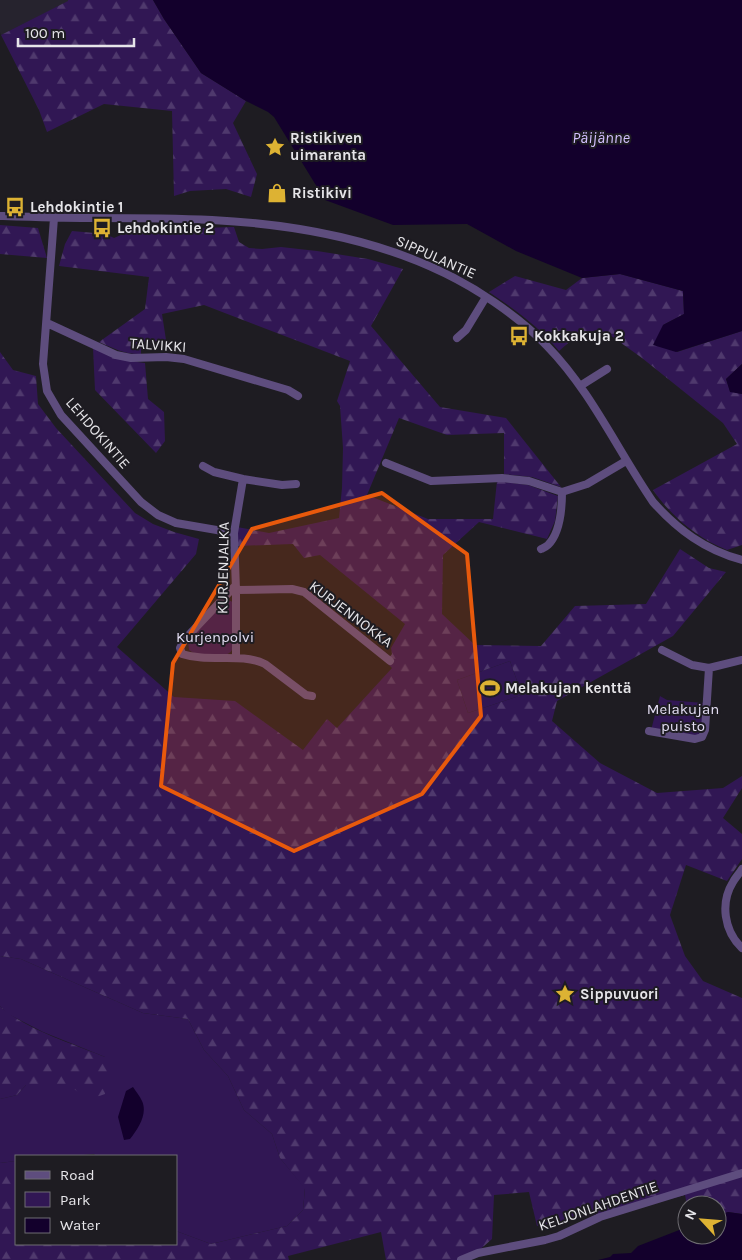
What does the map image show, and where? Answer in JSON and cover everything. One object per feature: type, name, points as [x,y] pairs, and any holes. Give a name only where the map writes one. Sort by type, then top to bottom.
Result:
[{"type":"street","name":"SIPPULANTIE","points":[[0,216],[212,220],[269,225],[362,242],[398,254],[448,275],[511,314],[538,337],[562,363],[580,386],[653,502],[667,518],[684,533],[712,549],[742,560]]},
{"type":"street","name":"LEHDOKINTIE","points":[[54,218],[43,364],[46,391],[61,415],[141,502],[158,515],[176,523],[234,533]]},
{"type":"street","points":[[457,338],[466,330],[486,297]]},
{"type":"street","name":"TALVIKKI","points":[[47,323],[116,355],[131,358],[166,357],[184,359],[288,390],[298,396]]},
{"type":"street","points":[[580,386],[606,369]]},
{"type":"street","points":[[386,464],[431,481],[502,478],[529,481],[562,492],[587,484],[626,461]]},
{"type":"street","points":[[203,466],[214,472],[243,478],[282,485],[296,484]]},
{"type":"street","name":"KURJENJALKA","points":[[236,658],[234,533],[243,478]]},
{"type":"street","points":[[541,549],[548,545],[556,531],[562,511],[562,492]]},
{"type":"street","points":[[235,588],[185,639],[180,648],[182,654],[258,660],[306,696],[312,696]]},
{"type":"street","name":"KURJENNOKKA","points":[[235,588],[292,589],[304,592],[390,661]]},
{"type":"street","points":[[662,650],[692,665],[709,668],[742,660]]},
{"type":"street","points":[[649,731],[695,739],[702,736],[705,730],[709,668]]},
{"type":"street","points":[[742,869],[732,883],[727,896],[726,914],[729,930],[742,948]]},
{"type":"street","name":"KELJONLAHDENTIE","points":[[461,1260],[478,1253],[559,1236],[600,1217],[742,1173]]},
{"type":"highlighted area","points":[[382,493],[467,554],[481,716],[422,794],[294,851],[161,786],[173,663],[252,529]]},
{"type":"shaded area","points":[[0,0],[68,0],[69,1],[1,35]]},
{"type":"green space","points":[[68,0],[153,0],[201,73],[246,101],[233,123],[257,174],[251,197],[226,189],[190,191],[174,196],[172,111],[104,104],[47,132],[39,110],[1,35]]},
{"type":"green space","points":[[0,225],[38,228],[47,258],[0,254]]},
{"type":"green space","points":[[234,227],[239,242],[249,248],[281,247],[317,251],[368,259],[403,269],[371,326],[440,407],[506,418],[561,487],[532,477],[504,474],[504,433],[447,435],[399,418],[367,495],[428,519],[493,519],[497,481],[528,485],[558,496],[555,521],[547,539],[479,522],[443,555],[442,614],[475,645],[541,646],[575,606],[646,604],[680,549],[709,568],[726,572],[673,636],[557,701],[552,721],[600,763],[657,793],[723,788],[742,776],[742,788],[723,818],[742,834],[742,859],[727,881],[686,865],[670,915],[685,956],[703,981],[742,998],[742,1214],[727,1212],[727,1195],[677,1195],[677,1197],[655,1203],[537,1226],[529,1192],[494,1195],[492,1239],[468,1260],[386,1260],[381,1232],[288,1256],[289,1260],[0,1260],[0,1163],[15,1161],[15,1245],[178,1245],[178,1232],[211,1244],[287,1226],[303,1210],[305,1189],[280,1158],[272,1134],[244,1110],[228,1076],[204,1050],[188,1019],[143,1013],[21,959],[0,956],[0,352],[13,370],[36,376],[38,404],[56,428],[135,513],[153,524],[199,539],[196,554],[117,647],[174,697],[235,701],[303,750],[327,719],[337,728],[392,668],[386,662],[392,654],[391,648],[405,624],[320,555],[304,558],[293,544],[237,546],[237,527],[269,533],[339,518],[343,448],[340,406],[337,401],[350,361],[204,305],[162,314],[166,340],[141,343],[141,354],[114,349],[99,342],[145,309],[149,277],[59,266],[65,244],[72,231],[106,234],[114,238],[132,230]],"holes":[[[510,661],[522,695],[468,713],[457,680]]]},
{"type":"green space","points":[[620,274],[683,291],[684,314],[663,325],[677,352],[742,331],[742,364],[726,379],[730,391],[742,394],[742,545],[727,550],[695,533],[668,509],[653,490],[737,444],[723,423],[642,358],[610,335],[596,330],[575,337],[559,351],[535,326],[489,292],[515,276],[566,290],[582,278]]},
{"type":"green space","points":[[93,348],[130,361],[145,363],[148,399],[164,412],[165,441],[156,453],[95,390]]},
{"type":"green space","name":"Kurjenpolvi","points":[[225,600],[233,603],[233,646],[231,652],[225,655],[206,655],[196,654],[189,650],[188,641]]},
{"type":"green space","name":"Melakujan kenttä","points":[[510,661],[522,695],[468,713],[457,680]]},
{"type":"green space","name":"Melakujan puisto","points":[[660,696],[667,700],[704,703],[702,730],[699,735],[694,736],[651,730]]},
{"type":"green space","points":[[0,956],[21,959],[143,1013],[188,1019],[204,1050],[228,1076],[244,1110],[272,1134],[280,1158],[305,1188],[303,1210],[287,1226],[211,1244],[178,1232],[178,1155],[15,1155],[15,1161],[0,1163],[0,1099],[17,1095],[26,1085],[69,1085],[105,1057],[43,1032],[8,1014],[0,1006]]},
{"type":"green space","points":[[0,1006],[22,1022],[36,1029],[105,1057],[108,1070],[105,1094],[88,1100],[69,1085],[26,1085],[17,1095],[0,1099]]},
{"type":"water","name":"Päijänne","points":[[153,0],[742,0],[742,331],[676,352],[653,345],[663,325],[684,314],[683,291],[620,274],[582,278],[516,251],[467,224],[393,225],[325,200],[274,117],[201,73]]},
{"type":"water","points":[[742,364],[742,394],[730,392],[726,379]]},
{"type":"water","points":[[133,1087],[142,1101],[144,1111],[139,1126],[130,1139],[124,1140],[118,1117],[126,1091]]},
{"type":"water","points":[[727,1212],[742,1214],[742,1260],[598,1260],[610,1257],[613,1254],[631,1253],[638,1246],[677,1231],[677,1245],[727,1245]]},
{"type":"place","name":"Ristikiven uimaranta","points":[[275,147]]},
{"type":"place","name":"Ristikivi","points":[[277,193]]},
{"type":"place","name":"Lehdokintie 1","points":[[15,207]]},
{"type":"place","name":"Lehdokintie 2","points":[[102,228]]},
{"type":"place","name":"Kokkakuja 2","points":[[519,336]]},
{"type":"place","name":"Melakujan kenttä","points":[[490,688]]},
{"type":"place","name":"Sippuvuori","points":[[565,994]]}]
